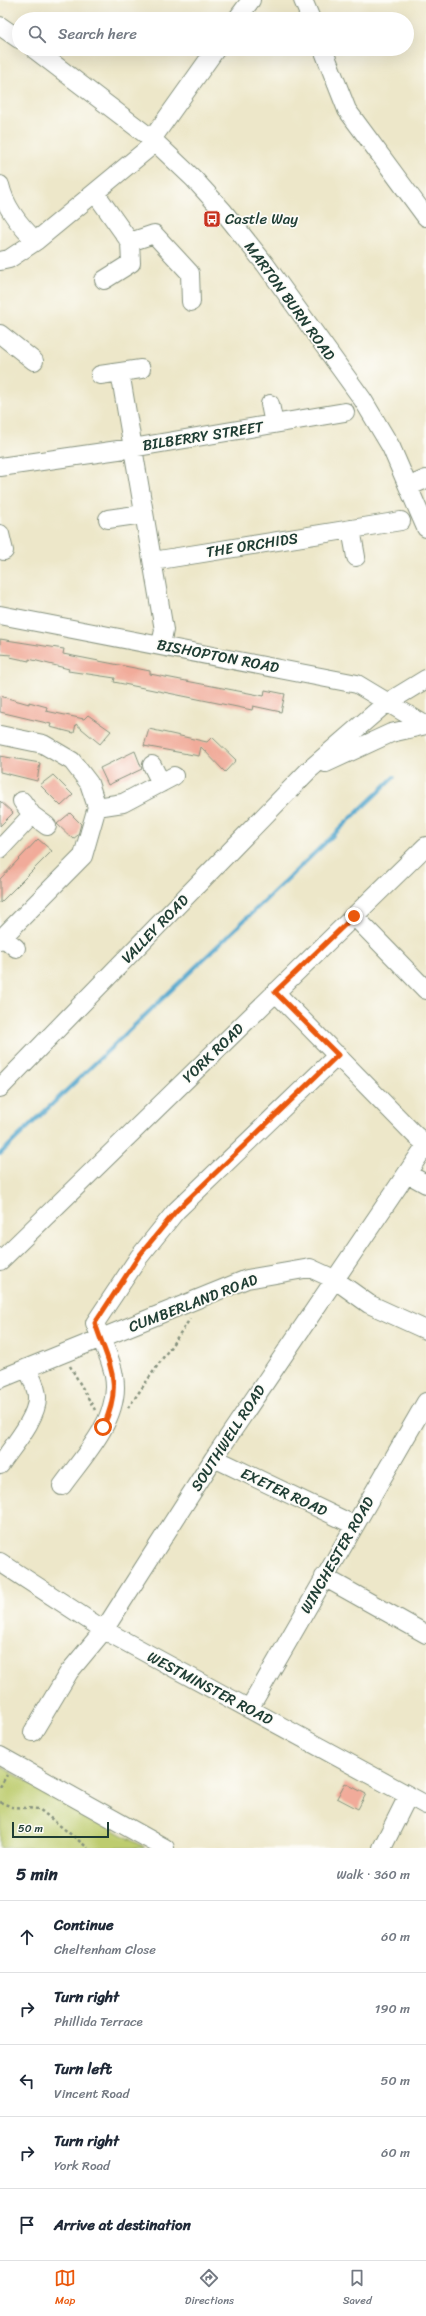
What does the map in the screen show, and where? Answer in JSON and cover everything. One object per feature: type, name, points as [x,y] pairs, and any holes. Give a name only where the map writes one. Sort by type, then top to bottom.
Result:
[{"type":"street","points":[[242,12],[251,0]]},
{"type":"street","points":[[303,0],[309,12]]},
{"type":"street","points":[[0,26],[12,34]]},
{"type":"street","name":"MARTON BURN ROAD","points":[[43,56],[154,141],[222,210],[264,264],[363,400],[391,447],[410,486],[426,528]]},
{"type":"street","points":[[0,262],[9,259],[36,241],[96,194],[154,141],[211,56]]},
{"type":"street","points":[[326,56],[347,110],[426,217]]},
{"type":"street","points":[[0,185],[2,193],[18,223],[36,241]]},
{"type":"street","points":[[96,194],[130,242],[131,263],[104,280]]},
{"type":"street","points":[[130,242],[154,234],[190,273],[191,302]]},
{"type":"street","points":[[0,334],[34,361]]},
{"type":"street","points":[[100,375],[140,369]]},
{"type":"street","points":[[120,372],[164,630],[160,645]]},
{"type":"street","name":"BILBERRY STREET","points":[[270,404],[274,424]]},
{"type":"street","name":"BILBERRY STREET","points":[[0,467],[132,448],[345,412]]},
{"type":"street","points":[[410,486],[426,480]]},
{"type":"street","points":[[108,519],[143,514]]},
{"type":"street","name":"THE ORCHIDS","points":[[152,561],[401,521]]},
{"type":"street","points":[[351,529],[356,557]]},
{"type":"street","name":"BISHOPTON ROAD","points":[[0,615],[357,684],[386,703],[426,725]]},
{"type":"street","name":"VALLEY ROAD","points":[[1,1087],[309,770],[386,703],[426,679]]},
{"type":"street","name":"VALLEY ROAD","points":[[309,770],[391,733],[426,725]]},
{"type":"street","points":[[0,735],[43,744],[72,761],[89,783],[97,807],[83,856],[6,942]]},
{"type":"street","points":[[97,807],[123,803],[167,780],[152,764]]},
{"type":"street","points":[[0,849],[27,808],[47,826]]},
{"type":"street","name":"YORK ROAD","points":[[0,1261],[426,846]]},
{"type":"street","points":[[354,916],[426,990]]},
{"type":"street","points":[[275,992],[426,1145]]},
{"type":"street","points":[[62,1486],[103,1427],[111,1410],[115,1387],[110,1361],[95,1323],[139,1256],[176,1211],[338,1055]]},
{"type":"street","name":"SOUTHWELL ROAD","points":[[33,1732],[69,1672],[104,1630],[214,1458],[334,1279],[408,1174],[426,1145]]},
{"type":"street","points":[[408,1174],[426,1184]]},
{"type":"street","name":"CUMBERLAND ROAD","points":[[0,1379],[247,1279],[310,1268],[334,1279],[369,1304],[426,1330]]},
{"type":"street","points":[[0,1465],[27,1424],[37,1404],[35,1388],[27,1368]]},
{"type":"street","name":"WINCHESTER ROAD","points":[[249,1709],[426,1402]]},
{"type":"street","name":"EXETER ROAD","points":[[214,1458],[354,1525]]},
{"type":"street","name":"WESTMINSTER ROAD","points":[[0,1562],[104,1630],[426,1805]]},
{"type":"street","points":[[324,1577],[426,1634]]},
{"type":"street","points":[[0,1756],[165,1848]]},
{"type":"street","points":[[382,1848],[408,1796]]},
{"type":"path","points":[[126,1411],[193,1314]]},
{"type":"path","points":[[62,1354],[99,1416],[103,1427]]},
{"type":"path","points":[[0,1802],[12,1807],[39,1809],[88,1848]]},
{"type":"green space","points":[[0,1766],[9,1771],[146,1848],[0,1848]]},
{"type":"building","points":[[0,639],[64,649],[63,654],[150,671],[150,674],[264,696],[265,690],[285,694],[281,712],[253,706],[252,710],[114,682],[115,678],[68,671],[69,669],[29,659],[29,661],[10,657],[11,655],[0,654]]},
{"type":"building","points":[[0,696],[47,707],[46,711],[84,719],[88,715],[111,731],[100,744],[76,724],[74,733],[50,727],[51,724],[0,712]]},
{"type":"building","points":[[149,729],[207,742],[212,737],[236,760],[225,772],[201,747],[199,756],[144,746]]},
{"type":"building","points":[[135,751],[142,769],[108,785],[100,768]]},
{"type":"building","points":[[0,756],[40,763],[37,781],[0,772]]},
{"type":"building","points":[[53,775],[73,795],[61,806],[40,785]]},
{"type":"building","points":[[0,801],[13,813],[0,826]]},
{"type":"building","points":[[70,813],[81,824],[78,835],[73,839],[57,824]]},
{"type":"building","points":[[38,839],[52,851],[0,903],[0,879]]},
{"type":"building","points":[[345,1783],[366,1794],[358,1809],[337,1798]]},
{"type":"waterway","points":[[0,1154],[394,777]]},
{"type":"place","name":"Castle Way","points":[[212,219]]},
{"type":"route","points":[[103,1427],[111,1410],[115,1387],[110,1361],[95,1323],[139,1256],[176,1211],[338,1055],[275,992],[354,916]]}]
